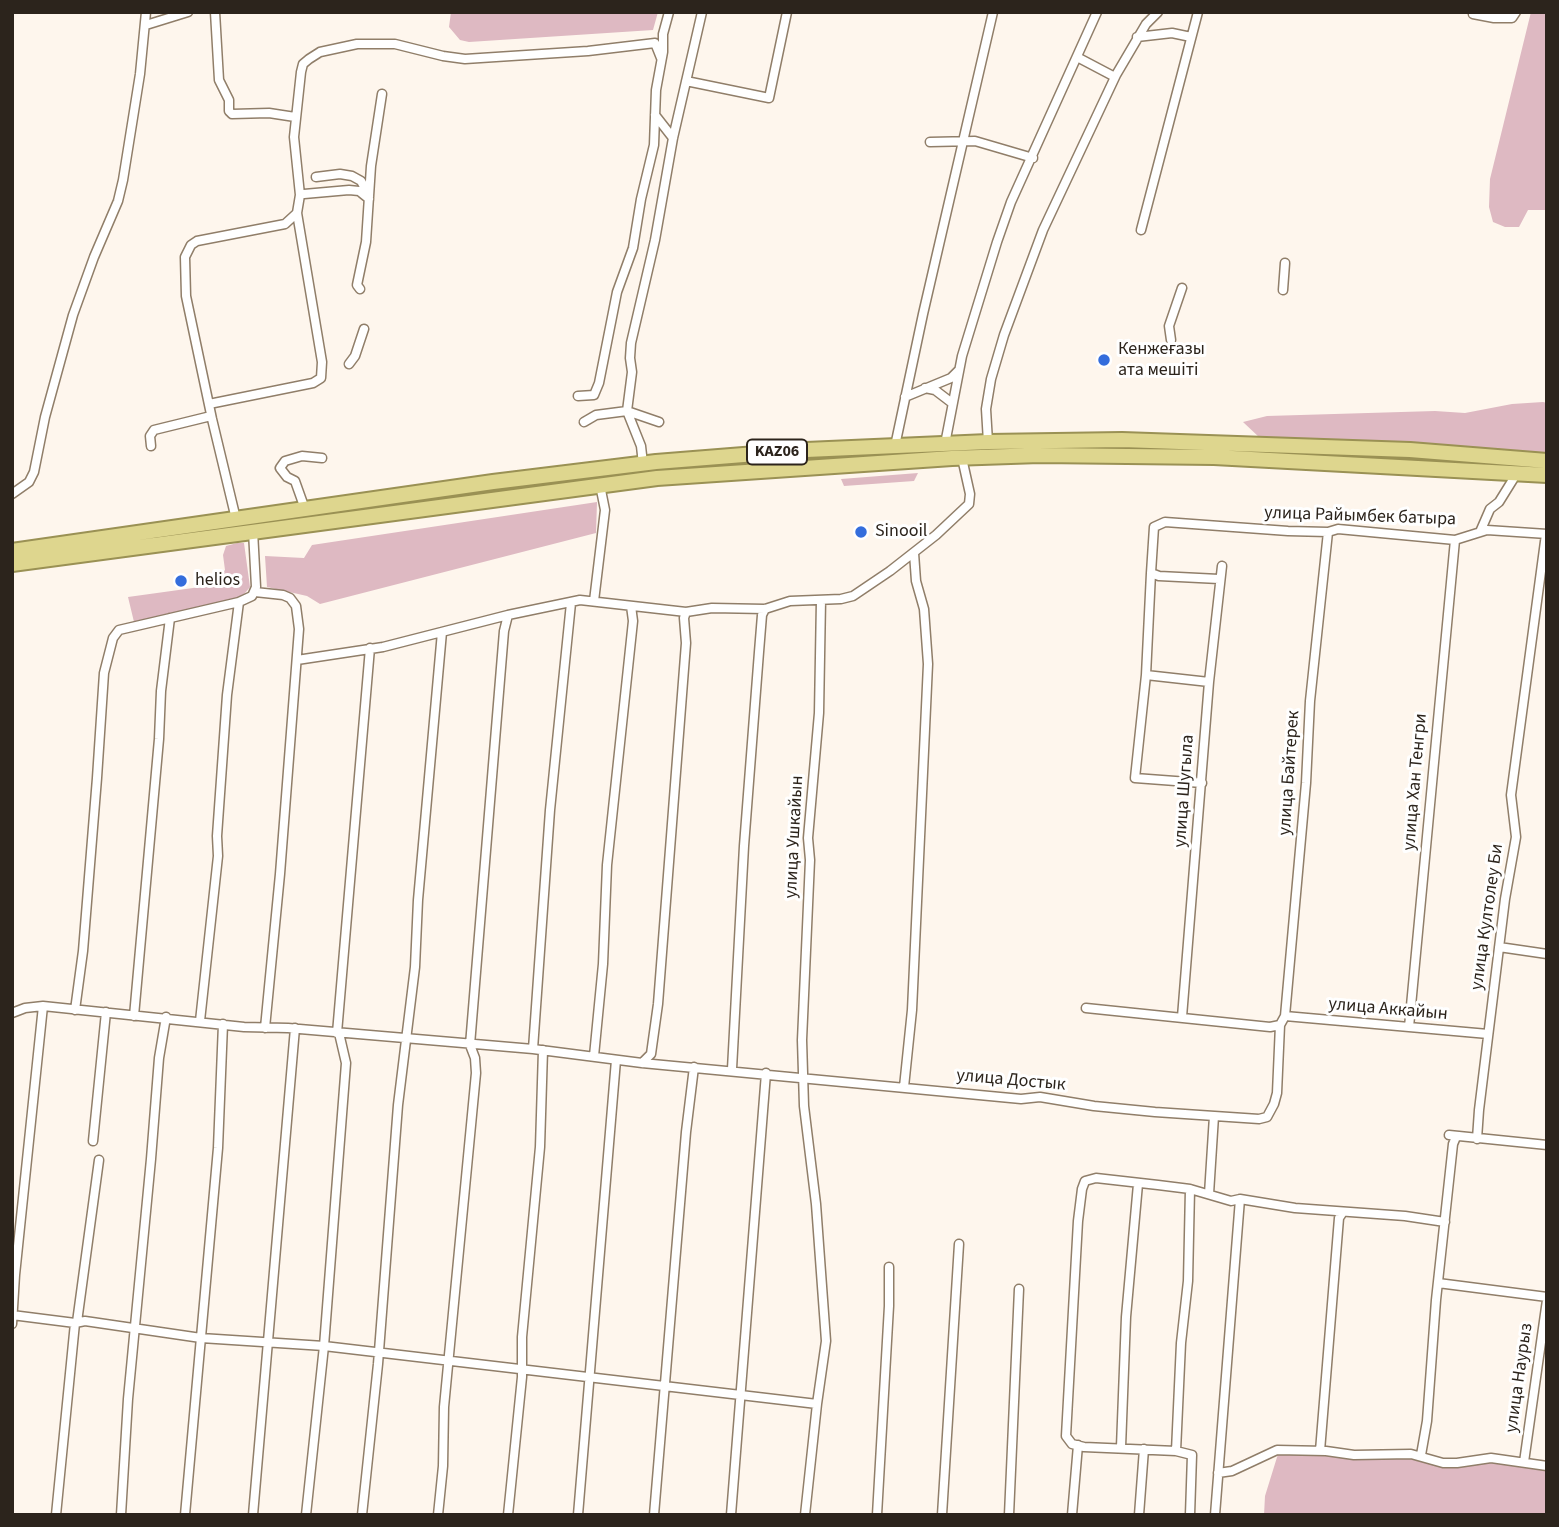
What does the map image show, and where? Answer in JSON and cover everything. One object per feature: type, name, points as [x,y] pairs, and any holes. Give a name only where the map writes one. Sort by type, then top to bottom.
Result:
[{"type":"highway","name":"KАZ06","points":[[12,564],[600,485],[952,451],[988,442],[1218,442],[1410,450],[1547,461]]},
{"type":"highway","name":"KАZ06","points":[[12,551],[643,464],[806,450],[895,446],[1040,455],[1214,457],[1547,475]]},
{"type":"street","points":[[12,494],[29,482],[34,472],[45,417],[73,315],[118,201],[141,74],[146,12]]},
{"type":"street","points":[[146,25],[188,12]]},
{"type":"street","points":[[215,12],[219,80],[229,100],[229,111],[232,114],[269,113],[295,117]]},
{"type":"street","points":[[578,396],[594,395],[599,383],[617,292],[633,248],[654,145],[654,112],[663,34],[669,12]]},
{"type":"street","points":[[643,464],[641,446],[627,411],[632,372],[631,343],[702,12]]},
{"type":"street","points":[[687,81],[769,98],[787,12]]},
{"type":"street","points":[[895,446],[961,143],[993,12]]},
{"type":"street","points":[[297,660],[333,656],[571,603],[594,601],[686,612],[712,608],[765,609],[790,601],[853,596],[914,553],[968,504],[970,494],[952,451],[952,403],[959,369],[1011,202],[1097,12]]},
{"type":"street","points":[[988,442],[986,409],[991,379],[1004,335],[1048,220],[1115,78],[1137,37],[1158,12]]},
{"type":"street","points":[[1141,230],[1198,12]]},
{"type":"street","points":[[1473,14],[1512,18],[1516,12]]},
{"type":"street","points":[[1137,37],[1172,33],[1191,37]]},
{"type":"street","points":[[209,404],[313,383],[321,378],[322,362],[297,213],[300,195],[294,138],[303,64],[320,52],[356,44],[395,44],[466,59],[588,51],[655,43],[662,58]]},
{"type":"street","points":[[1084,43],[1088,61],[1092,65]]},
{"type":"street","points":[[1077,57],[1115,78]]},
{"type":"street","points":[[360,289],[357,285],[366,242],[371,166],[382,94]]},
{"type":"street","points":[[654,112],[673,138]]},
{"type":"street","points":[[930,142],[975,141],[1032,158]]},
{"type":"street","points":[[316,177],[340,174],[352,176],[364,185],[369,199]]},
{"type":"street","points":[[304,194],[349,190],[359,191],[369,199]]},
{"type":"street","points":[[236,519],[186,296],[186,257],[191,245],[197,241],[285,224],[297,213]]},
{"type":"street","points":[[1283,290],[1285,263]]},
{"type":"street","points":[[1171,340],[1169,326],[1182,288]]},
{"type":"street","points":[[349,364],[355,356],[365,329]]},
{"type":"street","points":[[905,397],[951,378],[959,369]]},
{"type":"street","points":[[925,388],[934,390],[952,403]]},
{"type":"street","points":[[584,422],[596,415],[627,411],[659,422]]},
{"type":"street","points":[[151,446],[150,436],[154,430],[211,416]]},
{"type":"street","points":[[305,509],[295,481],[287,477],[281,468],[285,461],[302,456],[322,458]]},
{"type":"street","points":[[1480,532],[1490,509],[1499,502],[1517,473]]},
{"type":"street","points":[[594,601],[605,510],[600,485]]},
{"type":"street","name":"улица Райымбек батыра","points":[[1151,573],[1154,527],[1159,523],[1328,532],[1338,529],[1455,540],[1497,530],[1546,534]]},
{"type":"street","points":[[253,531],[255,592]]},
{"type":"street","name":"улица Байтерек","points":[[1285,1016],[1306,783],[1310,701],[1328,532]]},
{"type":"street","name":"улица Култолеу Би","points":[[1477,1139],[1499,947],[1516,837],[1511,795],[1546,534]]},
{"type":"street","name":"улица Хан Тенгри","points":[[1409,1027],[1455,540]]},
{"type":"street","points":[[904,1087],[912,1010],[928,664],[924,609],[916,582],[914,553]]},
{"type":"street","name":"улица Шугыла","points":[[1182,1017],[1209,682],[1222,566]]},
{"type":"street","points":[[1202,783],[1135,778],[1146,675],[1151,573],[1159,576],[1219,579]]},
{"type":"street","points":[[75,1010],[84,937],[106,660],[113,638],[119,630],[239,602],[255,592],[283,595],[296,606],[299,629],[265,1028]]},
{"type":"street","name":"улица Ушкайын","points":[[805,1515],[827,1341],[816,1204],[804,1107],[802,1040],[810,860],[808,838],[819,713],[821,600]]},
{"type":"street","points":[[200,1021],[218,856],[217,836],[227,695],[239,602]]},
{"type":"street","points":[[533,1049],[550,810],[571,603]]},
{"type":"street","points":[[594,1056],[603,964],[607,865],[634,621],[631,606]]},
{"type":"street","points":[[732,1069],[744,846],[762,615],[765,609]]},
{"type":"street","points":[[642,1063],[651,1055],[658,1004],[686,643],[686,612]]},
{"type":"street","points":[[438,1515],[449,1361],[476,1073],[475,1058],[470,1045],[504,631],[508,615]]},
{"type":"street","points":[[134,1016],[170,618]]},
{"type":"street","points":[[362,1515],[442,632]]},
{"type":"street","points":[[306,1515],[324,1346],[346,1063],[338,1033],[370,648]]},
{"type":"street","points":[[1146,675],[1209,682]]},
{"type":"street","points":[[1499,947],[1547,954]]},
{"type":"street","points":[[12,1324],[17,1249],[43,1006]]},
{"type":"street","name":"улица Достык","points":[[12,1013],[43,1006],[265,1028],[295,1028],[533,1049],[642,1063],[732,1069],[1021,1099],[1041,1097],[1094,1107],[1259,1119],[1270,1115],[1275,1104],[1280,1025]]},
{"type":"street","points":[[1086,1008],[1270,1027],[1280,1025],[1285,1016]]},
{"type":"street","points":[[93,1141],[106,1012]]},
{"type":"street","name":"улица Аккайын","points":[[1285,1016],[1488,1034]]},
{"type":"street","points":[[121,1515],[159,1058],[166,1017]]},
{"type":"street","points":[[186,1515],[218,1148],[223,1024]]},
{"type":"street","points":[[253,1515],[295,1028]]},
{"type":"street","points":[[508,1515],[540,1147],[543,1050]]},
{"type":"street","points":[[578,1515],[617,1060]]},
{"type":"street","points":[[654,1515],[686,1132],[694,1066]]},
{"type":"street","points":[[731,1515],[766,1073]]},
{"type":"street","points":[[1209,1194],[1214,1116]]},
{"type":"street","points":[[1421,1455],[1427,1421],[1453,1136],[1547,1145]]},
{"type":"street","points":[[55,1515],[76,1322],[99,1160]]},
{"type":"street","points":[[1190,1515],[1192,1455],[1176,1451],[1077,1445],[1072,1444],[1066,1436],[1078,1221],[1085,1181],[1096,1178],[1190,1189],[1231,1201],[1240,1199],[1295,1208],[1445,1222]]},
{"type":"street","points":[[1121,1447],[1127,1300],[1139,1184]]},
{"type":"street","points":[[1176,1451],[1181,1343],[1188,1281],[1190,1189]]},
{"type":"street","points":[[1215,1515],[1240,1199]]},
{"type":"street","points":[[1320,1451],[1339,1218],[1343,1212]]},
{"type":"street","points":[[942,1515],[959,1244]]},
{"type":"street","points":[[877,1515],[889,1267]]},
{"type":"street","points":[[1438,1283],[1547,1299]]},
{"type":"street","points":[[1009,1515],[1019,1289]]},
{"type":"street","name":"улица Наурыз","points":[[1524,1462],[1547,1299]]},
{"type":"street","points":[[13,1315],[85,1321],[201,1338],[324,1346],[817,1404]]},
{"type":"street","points":[[1072,1515],[1077,1445]]},
{"type":"street","points":[[1139,1515],[1144,1449]]},
{"type":"street","points":[[1218,1473],[1232,1471],[1277,1450],[1354,1455],[1421,1455],[1443,1462],[1473,1462],[1491,1458],[1547,1466]]},
{"type":"shaded area","points":[[451,12],[658,12],[653,30],[469,42],[460,40],[449,27]]},
{"type":"shaded area","points":[[1531,12],[1547,12],[1547,210],[1528,210],[1519,227],[1505,227],[1493,222],[1489,207],[1490,179]]},
{"type":"shaded area","points":[[1547,403],[1547,459],[1260,438],[1243,422],[1267,416],[1435,411],[1465,413],[1512,404]]},
{"type":"shaded area","points":[[913,453],[646,476],[248,528],[246,522],[451,494],[744,461]]},
{"type":"shaded area","points":[[918,473],[914,481],[844,486],[841,479]]},
{"type":"shaded area","points":[[597,502],[596,533],[320,604],[307,596],[267,587],[265,556],[304,558],[312,545]]},
{"type":"shaded area","points":[[244,543],[250,587],[241,598],[134,622],[128,597],[215,583],[225,570],[223,555],[226,546]]},
{"type":"shaded area","points":[[1278,1454],[1417,1456],[1429,1464],[1449,1466],[1486,1462],[1547,1469],[1547,1515],[1264,1515],[1265,1496]]},
{"type":"place","name":"Кенжеғазы ата мешіті","points":[[1104,360]]},
{"type":"place","name":"Sinooil","points":[[861,532]]},
{"type":"place","name":"helios","points":[[181,581]]}]
